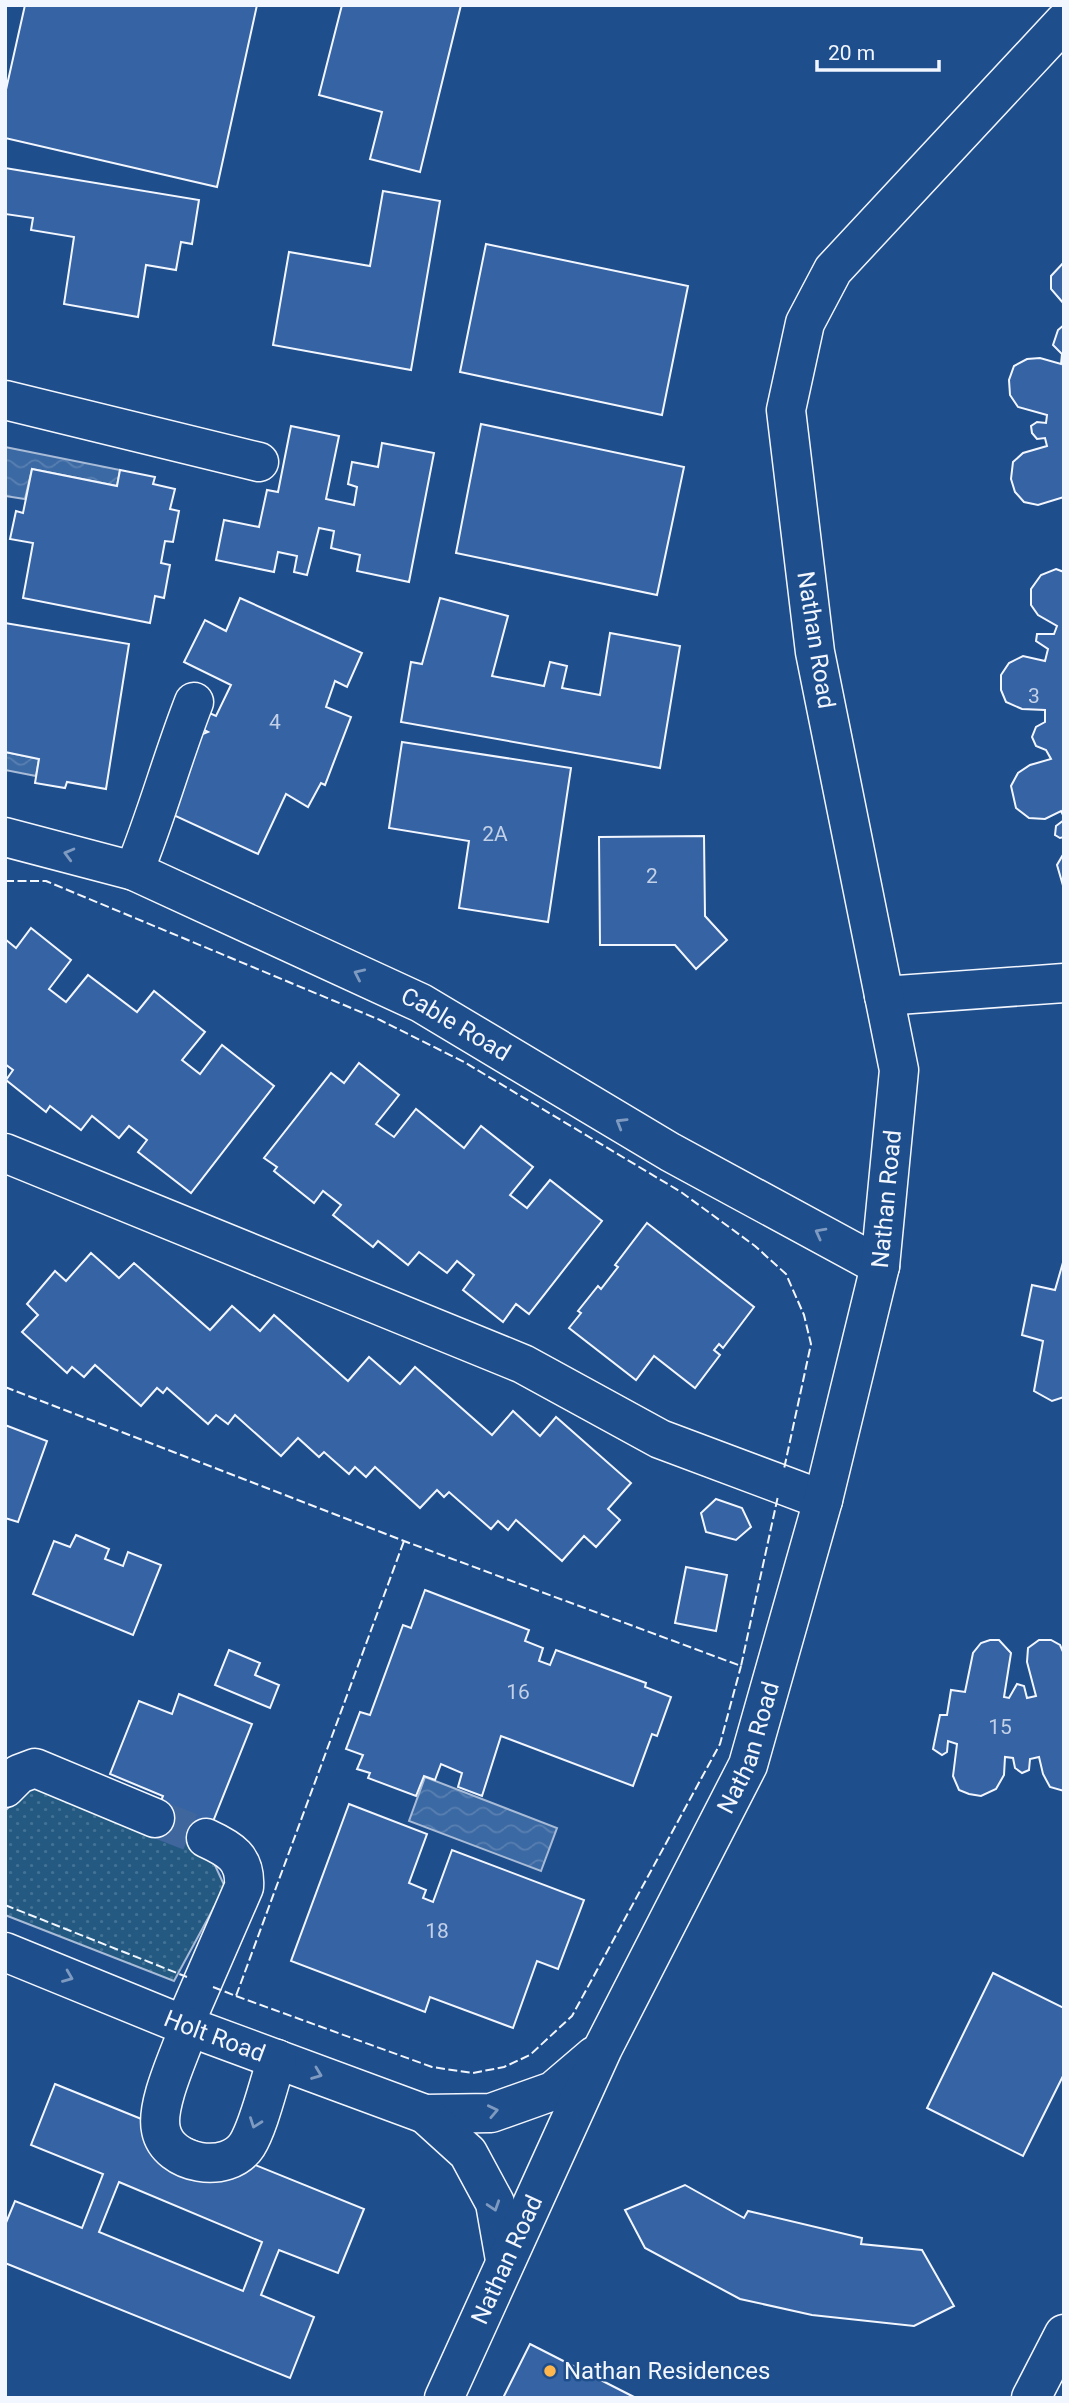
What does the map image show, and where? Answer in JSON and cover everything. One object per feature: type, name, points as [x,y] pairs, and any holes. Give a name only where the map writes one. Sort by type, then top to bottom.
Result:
[{"type":"street","name":"Nathan Road","points":[[444,2398],[603,2048],[748,1765],[823,1500],[880,1266],[899,1070],[815,652],[786,410],[805,323],[833,270],[1064,22]]},
{"type":"street","points":[[5,400],[259,462]]},
{"type":"street","points":[[134,871],[157,816],[172,758],[194,702]]},
{"type":"street","name":"Cable Road","points":[[5,837],[134,871],[422,1003],[670,1152],[880,1266]]},
{"type":"street","points":[[884,996],[1064,983]]},
{"type":"street","points":[[5,1153],[523,1364],[660,1439],[823,1500]]},
{"type":"street","points":[[5,1788],[19,1774],[35,1768],[155,1818]]},
{"type":"street","points":[[206,1839],[229,1848],[237,1855],[245,1875],[244,1887],[187,2026],[162,2108],[160,2131],[175,2152],[213,2165],[232,2160],[247,2145],[278,2059]]},
{"type":"street","name":"Holt Road","points":[[5,1952],[187,2026],[425,2114],[491,2113],[553,2091],[603,2048]]},
{"type":"street","name":"Holt Road","points":[[425,2114],[468,2153],[495,2203],[505,2260]]},
{"type":"street","points":[[1031,2398],[1064,2334]]},
{"type":"shaded area","points":[[29,1786],[121,1812],[208,1850],[225,1887],[174,1981],[5,1915],[5,1811]]},
{"type":"water","points":[[5,447],[120,470],[117,486],[32,469],[25,499],[5,496]]},
{"type":"water","points":[[5,752],[39,759],[36,776],[5,770]]},
{"type":"water","points":[[425,1777],[557,1828],[541,1871],[409,1821]]},
{"type":"building","points":[[25,5],[257,5],[217,187],[5,138],[5,94]]},
{"type":"building","points":[[342,5],[461,5],[420,172],[370,159],[382,112],[319,95]]},
{"type":"building","points":[[5,168],[199,200],[192,244],[181,242],[176,270],[146,265],[138,317],[64,304],[74,237],[31,230],[33,218],[5,214]]},
{"type":"building","points":[[383,191],[440,201],[411,370],[273,345],[289,252],[370,266]]},
{"type":"building","points":[[486,244],[688,286],[662,415],[460,372]]},
{"type":"building","points":[[1064,262],[1064,304],[1051,289],[1051,276]]},
{"type":"building","points":[[1064,325],[1064,497],[1038,505],[1024,502],[1015,492],[1011,479],[1013,462],[1023,453],[1047,446],[1045,438],[1037,439],[1032,433],[1031,426],[1037,422],[1046,423],[1047,415],[1018,407],[1010,395],[1009,380],[1014,366],[1027,359],[1040,358],[1061,364],[1062,354],[1053,345],[1058,330]]},
{"type":"building","points":[[481,424],[684,467],[657,595],[456,553]]},
{"type":"building","points":[[291,426],[339,436],[326,499],[354,505],[357,487],[348,484],[352,462],[378,467],[382,443],[434,453],[409,582],[357,571],[360,555],[331,548],[334,531],[319,528],[307,575],[294,572],[297,556],[278,552],[274,572],[216,560],[224,520],[259,527],[267,490],[278,492]]},
{"type":"building","points":[[32,469],[117,486],[120,470],[155,477],[153,484],[175,489],[170,509],[179,511],[173,542],[165,541],[161,563],[170,565],[164,598],[155,596],[150,623],[23,598],[33,543],[10,539],[16,511],[23,513]]},
{"type":"building","points":[[1056,569],[1064,572],[1064,817],[1061,811],[1045,819],[1029,818],[1016,808],[1011,786],[1018,773],[1030,765],[1051,759],[1046,750],[1036,746],[1032,737],[1036,727],[1045,722],[1045,710],[1022,709],[1006,702],[1001,690],[1001,675],[1009,663],[1023,656],[1045,661],[1048,649],[1036,641],[1037,634],[1054,634],[1057,626],[1038,615],[1031,605],[1031,589],[1041,575]]},
{"type":"building","points":[[240,598],[362,653],[347,687],[335,681],[326,707],[351,717],[325,785],[321,783],[308,807],[286,794],[258,854],[169,813],[183,742],[208,732],[198,727],[205,711],[216,716],[231,685],[184,662],[205,620],[226,631]]},
{"type":"building","points":[[440,598],[508,616],[492,676],[544,686],[550,662],[567,666],[562,688],[600,695],[610,633],[680,646],[660,768],[401,722],[411,662],[422,664]]},
{"type":"building","points":[[5,623],[129,644],[106,789],[67,782],[65,788],[35,783],[39,759],[5,752]]},
{"type":"building","points":[[402,742],[571,768],[548,922],[459,908],[469,841],[389,828]]},
{"type":"building","points":[[1064,820],[1064,837],[1060,838],[1055,835],[1056,826]]},
{"type":"building","points":[[704,836],[705,916],[727,940],[696,969],[675,945],[600,945],[599,837]]},
{"type":"building","points":[[1064,853],[1064,889],[1057,865]]},
{"type":"building","points":[[31,928],[71,960],[49,989],[66,1002],[88,975],[137,1012],[154,991],[205,1032],[182,1060],[200,1074],[222,1045],[274,1086],[191,1193],[138,1152],[147,1140],[129,1126],[119,1138],[92,1116],[81,1130],[50,1106],[46,1112],[6,1080],[13,1070],[5,1064],[5,939],[16,948]]},
{"type":"building","points":[[359,1063],[399,1095],[376,1124],[394,1137],[416,1109],[464,1148],[481,1126],[533,1167],[510,1195],[527,1208],[550,1180],[602,1221],[529,1314],[516,1304],[503,1322],[463,1290],[474,1275],[457,1261],[447,1273],[419,1252],[408,1265],[378,1241],[373,1247],[333,1215],[341,1205],[323,1191],[314,1203],[274,1171],[277,1167],[264,1158],[331,1073],[344,1083]]},
{"type":"building","points":[[647,1223],[754,1307],[723,1348],[719,1344],[714,1350],[720,1355],[695,1388],[654,1356],[636,1380],[569,1328],[581,1313],[578,1311],[598,1286],[601,1289],[618,1267],[615,1265]]},
{"type":"building","points":[[91,1253],[119,1278],[134,1263],[210,1330],[232,1306],[260,1331],[274,1315],[348,1381],[369,1357],[400,1384],[415,1367],[492,1435],[513,1411],[540,1436],[556,1417],[631,1483],[608,1509],[620,1520],[596,1547],[584,1536],[562,1561],[516,1520],[508,1530],[498,1521],[491,1529],[449,1492],[444,1497],[437,1490],[420,1508],[375,1467],[366,1477],[355,1467],[349,1474],[324,1452],[319,1457],[298,1438],[281,1456],[235,1415],[228,1424],[216,1415],[208,1424],[167,1388],[163,1393],[157,1388],[141,1406],[95,1365],[84,1377],[72,1367],[67,1373],[22,1332],[38,1315],[27,1304],[55,1271],[66,1281]]},
{"type":"building","points":[[1064,1259],[1064,1397],[1052,1401],[1034,1391],[1043,1341],[1022,1335],[1032,1285],[1055,1290]]},
{"type":"building","points":[[5,1425],[47,1441],[18,1522],[5,1518]]},
{"type":"building","points":[[716,1499],[742,1508],[751,1527],[736,1540],[706,1532],[701,1513]]},
{"type":"building","points":[[76,1535],[109,1549],[105,1559],[123,1566],[128,1552],[161,1565],[133,1635],[33,1594],[54,1541],[70,1547]]},
{"type":"building","points":[[686,1567],[727,1575],[716,1631],[675,1623]]},
{"type":"building","points":[[425,1590],[529,1630],[525,1641],[543,1648],[539,1661],[550,1665],[556,1650],[646,1683],[645,1687],[671,1697],[657,1736],[652,1734],[633,1786],[501,1736],[482,1796],[458,1787],[462,1773],[441,1764],[435,1780],[424,1776],[416,1796],[368,1778],[370,1773],[357,1769],[363,1755],[346,1749],[360,1712],[370,1715],[403,1625],[411,1628]]},
{"type":"building","points":[[999,1640],[1011,1653],[1004,1697],[1009,1698],[1017,1684],[1024,1686],[1027,1698],[1036,1696],[1027,1662],[1028,1648],[1039,1640],[1051,1640],[1060,1645],[1064,1654],[1064,1791],[1050,1787],[1039,1757],[1030,1759],[1029,1770],[1022,1773],[1015,1768],[1013,1758],[1005,1757],[1004,1775],[996,1789],[981,1796],[969,1794],[959,1790],[953,1776],[957,1744],[948,1741],[947,1752],[942,1755],[933,1749],[940,1715],[947,1715],[951,1690],[965,1692],[973,1653],[981,1643]]},
{"type":"building","points":[[229,1650],[260,1663],[255,1675],[279,1685],[270,1708],[215,1685]]},
{"type":"building","points":[[179,1694],[252,1724],[204,1844],[152,1823],[163,1796],[110,1774],[139,1701],[172,1714]]},
{"type":"building","points":[[349,1804],[427,1834],[409,1883],[426,1890],[423,1898],[433,1902],[452,1850],[584,1900],[558,1969],[537,1961],[513,2028],[430,1997],[425,2012],[291,1961]]},
{"type":"building","points":[[993,1973],[1064,2008],[1064,2074],[1023,2156],[927,2108]]},
{"type":"building","points":[[55,2084],[364,2209],[338,2273],[279,2250],[261,2295],[314,2317],[290,2378],[5,2263],[5,2225],[15,2201],[82,2228],[103,2174],[31,2145]],"holes":[[[119,2182],[262,2242],[243,2291],[99,2232]]]},
{"type":"building","points":[[685,2185],[744,2218],[748,2211],[862,2238],[861,2244],[922,2250],[954,2306],[914,2326],[812,2315],[740,2299],[645,2248],[625,2210]]},
{"type":"building","name":"Nathan Residences","points":[[530,2344],[636,2398],[503,2398]]},
{"type":"tunnel","points":[[155,1818],[206,1838]]},
{"type":"fence","points":[[5,881],[46,881],[380,1020],[464,1062],[681,1192],[755,1246],[786,1274],[804,1315],[811,1344],[784,1469]]},
{"type":"fence","points":[[5,1387],[404,1541],[741,1666],[778,1496]]},
{"type":"fence","points":[[213,1987],[236,1996],[404,1541]]},
{"type":"fence","points":[[236,1996],[432,2067],[473,2073],[504,2067],[530,2055],[572,2016],[720,1744],[741,1666]]},
{"type":"fence","points":[[5,1905],[187,1977]]},
{"type":"place","name":"Nathan Residences","points":[[550,2371]]}]
